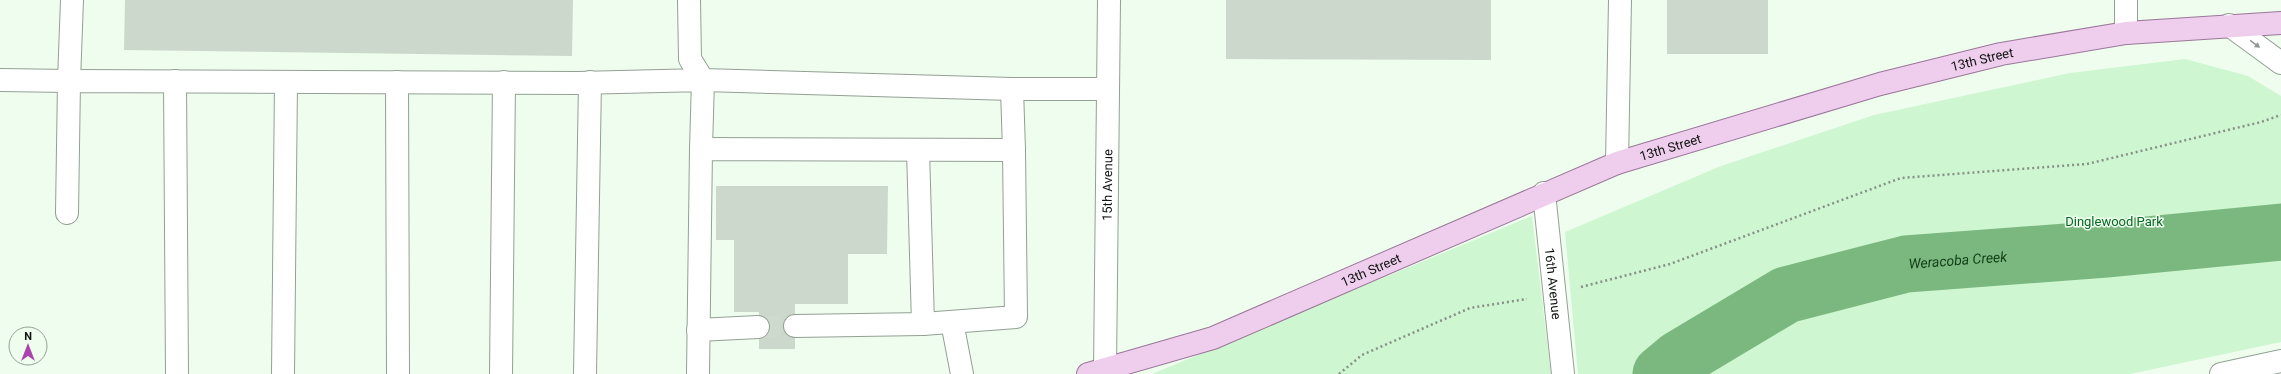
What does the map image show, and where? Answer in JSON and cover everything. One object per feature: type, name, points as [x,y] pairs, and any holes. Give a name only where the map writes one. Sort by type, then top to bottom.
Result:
[{"type":"main road","name":"13th Street","points":[[1096,372],[1213,338],[1617,162],[1880,84],[2001,54],[2126,33],[2229,25],[2281,23]]},
{"type":"street","points":[[67,213],[72,0]]},
{"type":"street","points":[[689,0],[690,59],[703,80],[698,374]]},
{"type":"street","name":"15th Avenue","points":[[1096,372],[1108,89],[1109,0]]},
{"type":"street","points":[[1617,162],[1620,0]]},
{"type":"street","points":[[2126,0],[2126,33]]},
{"type":"street","points":[[2229,25],[2281,62]]},
{"type":"street","points":[[0,80],[286,82],[590,82],[703,80],[1012,89],[1108,89]]},
{"type":"street","points":[[175,81],[177,374]]},
{"type":"street","points":[[283,374],[286,82]]},
{"type":"street","points":[[397,82],[398,374]]},
{"type":"street","points":[[501,374],[504,82]]},
{"type":"street","points":[[585,374],[590,82]]},
{"type":"street","points":[[795,326],[923,324],[1016,317],[1012,89]]},
{"type":"street","points":[[701,149],[1014,150]]},
{"type":"street","points":[[918,150],[923,324]]},
{"type":"street","name":"16th Avenue","points":[[1544,193],[1564,374]]},
{"type":"street","points":[[952,322],[962,374]]},
{"type":"street","points":[[698,330],[758,327]]},
{"type":"street","points":[[2221,374],[2281,361]]},
{"type":"path","points":[[1339,374],[1362,354],[1470,308],[1555,293],[1670,264],[1901,178],[2087,164],[2261,122],[2281,114]]},
{"type":"green space","name":"Dinglewood Park","points":[[2185,59],[2248,76],[2281,96],[2281,342],[2130,374],[1578,374],[1565,232],[1721,166],[1874,115],[2070,73]]},
{"type":"green space","points":[[1532,216],[1551,374],[1152,374]]},
{"type":"building","points":[[125,0],[573,0],[572,56],[124,50]]},
{"type":"building","points":[[1226,0],[1491,0],[1491,60],[1226,59]]},
{"type":"building","points":[[1667,0],[1768,0],[1768,54],[1667,54]]},
{"type":"building","points":[[716,186],[888,186],[887,254],[848,254],[848,304],[795,304],[795,349],[759,349],[759,312],[734,312],[734,240],[716,240]]},
{"type":"waterway","name":"Weracoba Creek","points":[[1661,374],[1679,359],[1786,295],[1906,264],[2106,249],[2281,232]]},
{"type":"tunnel","points":[[758,327],[795,326]]}]
